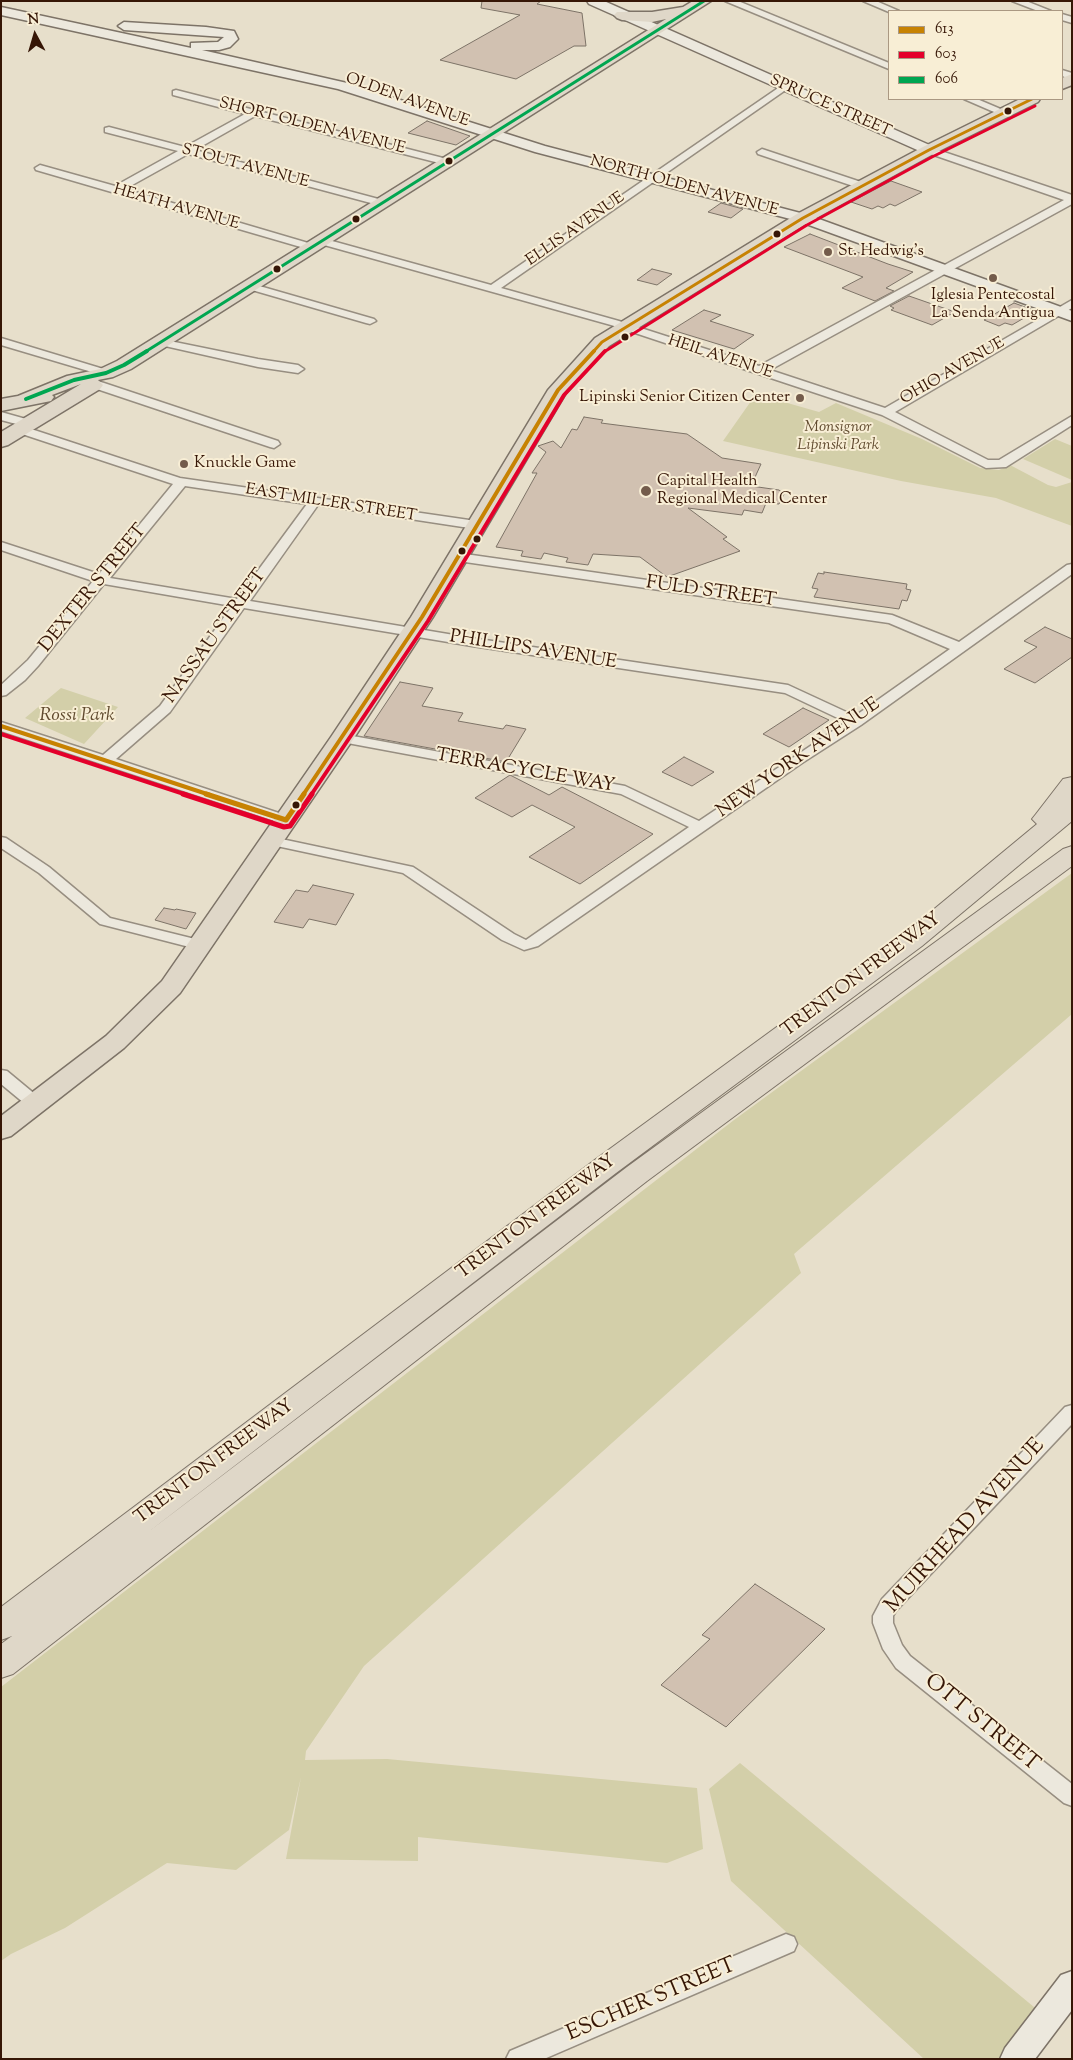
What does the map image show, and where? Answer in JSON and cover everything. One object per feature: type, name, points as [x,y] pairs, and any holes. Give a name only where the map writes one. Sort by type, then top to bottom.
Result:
[{"type":"highway","points":[[1028,843],[1072,784]]},
{"type":"highway","name":"TRENTON FREEWAY","points":[[1,1626],[606,1166],[913,940],[1072,808]]},
{"type":"highway","name":"TRENTON FREEWAY","points":[[1,1664],[652,1163],[1072,854]]},
{"type":"main road","name":"SPRUCE STREET","points":[[593,1],[929,150]]},
{"type":"main road","points":[[1,4],[109,24],[219,32],[231,36],[231,45],[200,47],[136,35],[70,26]]},
{"type":"main road","points":[[622,15],[652,17],[700,4]]},
{"type":"main road","points":[[1,441],[700,4]]},
{"type":"main road","name":"OLDEN AVENUE","points":[[1,11],[348,83],[468,122],[492,134]]},
{"type":"main road","name":"OLDEN AVENUE","points":[[260,66],[253,62],[253,59],[279,57],[492,134]]},
{"type":"main road","points":[[1,1130],[115,1042],[161,999],[171,987],[342,738],[412,632],[561,385],[602,342],[762,241],[802,218],[929,150],[1030,100]]},
{"type":"main road","points":[[468,122],[515,119]]},
{"type":"main road","name":"NORTH OLDEN AVENUE","points":[[492,134],[540,149],[802,218],[1065,314]]},
{"type":"main road","points":[[1,405],[38,398],[101,378]]},
{"type":"main road","points":[[1016,2059],[1072,1984]]},
{"type":"street","points":[[729,1],[888,66]]},
{"type":"street","points":[[867,1],[891,10]]},
{"type":"street","points":[[1016,1],[1043,10]]},
{"type":"street","name":"ELLIS AVENUE","points":[[492,289],[784,86]]},
{"type":"street","name":"SHORT OLDEN AVENUE","points":[[176,93],[447,162]]},
{"type":"street","points":[[972,100],[1005,113]]},
{"type":"street","points":[[116,190],[254,113]]},
{"type":"street","name":"STOUT AVENUE","points":[[109,130],[382,204]]},
{"type":"street","name":"SPRUCE STREET","points":[[929,150],[1072,200]]},
{"type":"street","points":[[762,152],[863,186]]},
{"type":"street","name":"HEATH AVENUE","points":[[40,168],[316,244]]},
{"type":"street","points":[[761,370],[1072,200]]},
{"type":"street","name":"HEIL AVENUE","points":[[316,244],[492,289],[626,327],[761,370],[886,412],[978,460],[994,465],[1002,464],[1072,420]]},
{"type":"street","points":[[249,286],[370,321]]},
{"type":"street","name":"OHIO AVENUE","points":[[886,412],[1065,314],[1072,303]]},
{"type":"street","points":[[1,341],[274,444]]},
{"type":"street","points":[[160,342],[258,363],[298,369]]},
{"type":"street","name":"EAST MILLER STREET","points":[[1,416],[24,427],[184,482],[476,525]]},
{"type":"street","name":"DEXTER STREET","points":[[1,692],[20,677],[33,663],[184,482]]},
{"type":"street","name":"NASSAU STREET","points":[[105,761],[165,709],[315,501]]},
{"type":"street","name":"PHILLIPS AVENUE","points":[[1,546],[102,580],[412,632],[778,687],[798,693],[856,722]]},
{"type":"street","name":"FULD STREET","points":[[458,557],[892,619],[960,648]]},
{"type":"street","name":"NEW YORK AVENUE","points":[[524,945],[532,943],[856,722],[1072,568]]},
{"type":"street","points":[[1,726],[286,820]]},
{"type":"street","name":"TERRACYCLE WAY","points":[[342,738],[625,790],[700,827]]},
{"type":"street","points":[[1,841],[37,865],[105,921],[201,945]]},
{"type":"street","points":[[272,841],[408,870],[508,937],[524,945]]},
{"type":"street","points":[[1,1075],[36,1104]]},
{"type":"street","name":"MUIRHEAD AVENUE","points":[[893,1649],[882,1623],[883,1616],[889,1605],[1072,1412]]},
{"type":"street","name":"OTT STREET","points":[[893,1649],[903,1662],[1072,1797]]},
{"type":"street","name":"ESCHER STREET","points":[[518,2059],[786,1944]]},
{"type":"green space","name":"Monsignor Lipinski Park","points":[[756,394],[819,412],[836,403],[922,439],[980,468],[999,470],[1010,465],[1048,485],[1056,487],[1072,482],[1072,526],[996,498],[901,481],[723,441]]},
{"type":"green space","points":[[1055,439],[1072,446],[1072,480],[1023,459]]},
{"type":"green space","name":"Rossi Park","points":[[61,688],[118,707],[84,744],[25,718]]},
{"type":"green space","points":[[1072,873],[1072,1014],[794,1254],[801,1273],[364,1666],[306,1751],[305,1760],[387,1759],[697,1788],[703,1849],[667,1863],[418,1837],[418,1861],[286,1859],[301,1777],[289,1830],[236,1870],[167,1863],[65,1928],[11,1954],[1,1961],[1,1687],[734,1120]]},
{"type":"green space","points":[[740,1763],[1046,2017],[1017,2059],[924,2059],[731,1881],[709,1789]]},
{"type":"building","points":[[482,1],[541,1],[537,4],[582,13],[586,46],[574,46],[516,79],[440,60],[520,15],[481,8]]},
{"type":"building","points":[[427,121],[470,136],[456,145],[408,133]]},
{"type":"building","points":[[891,181],[922,192],[895,206],[890,204],[883,208],[878,206],[872,209],[851,202]]},
{"type":"building","points":[[721,203],[743,209],[731,218],[708,212]]},
{"type":"building","points":[[810,234],[913,272],[886,288],[894,291],[875,301],[842,288],[863,277],[784,247]]},
{"type":"building","points":[[652,269],[672,274],[657,285],[637,280]]},
{"type":"building","points":[[909,296],[955,312],[932,325],[891,310],[894,308],[890,306]]},
{"type":"building","points":[[1014,303],[1036,311],[1012,325],[1005,323],[999,326],[984,320]]},
{"type":"building","points":[[704,310],[721,315],[710,321],[754,335],[734,349],[672,330]]},
{"type":"building","points":[[584,417],[603,420],[601,423],[687,434],[722,458],[761,464],[751,486],[779,490],[784,494],[779,504],[766,503],[762,513],[744,510],[742,515],[688,508],[727,537],[723,539],[740,551],[667,577],[640,557],[593,554],[588,565],[566,562],[568,558],[544,553],[541,559],[521,556],[523,551],[496,547],[537,473],[532,473],[546,452],[538,446],[553,441],[561,448],[572,429],[577,430]]},
{"type":"building","points":[[824,572],[907,584],[906,589],[911,590],[907,601],[902,600],[899,609],[814,597],[818,589],[812,588],[818,573],[824,574]]},
{"type":"building","points":[[1045,627],[1072,639],[1072,657],[1035,683],[1004,669],[1037,647],[1024,641]]},
{"type":"building","points":[[400,682],[433,688],[422,706],[463,713],[458,721],[503,729],[506,725],[526,729],[506,762],[364,736]]},
{"type":"building","points":[[803,708],[829,720],[789,747],[763,734]]},
{"type":"building","points":[[684,757],[714,772],[692,786],[662,772]]},
{"type":"building","points":[[510,775],[549,795],[562,787],[653,834],[580,884],[529,857],[575,827],[532,805],[512,817],[475,798]]},
{"type":"building","points":[[313,885],[354,894],[336,925],[309,919],[303,928],[274,922],[296,890],[308,892]]},
{"type":"building","points":[[164,908],[196,913],[186,929],[155,920]]},
{"type":"building","points":[[755,1584],[825,1629],[726,1727],[661,1685],[710,1639],[702,1635]]},
{"type":"transit line","name":"606","points":[[26,399],[74,380],[106,373],[124,365],[704,1]]},
{"type":"transit line","name":"613","points":[[1,726],[286,820],[422,617],[558,390],[602,342],[803,218],[929,150],[1030,100]]},
{"type":"transit line","name":"603","points":[[1,734],[284,827],[290,826],[428,621],[564,395],[607,348],[807,225],[932,157],[1035,106]]},
{"type":"place","name":"St. Hedwig's","points":[[828,252]]},
{"type":"place","name":"Iglesia Pentecostal La Senda Antigua","points":[[993,278]]},
{"type":"place","name":"Lipinski Senior Citizen Center","points":[[800,398]]},
{"type":"place","name":"Knuckle Game","points":[[184,464]]},
{"type":"place","name":"Capital Health Regional Medical Center","points":[[646,491]]}]
